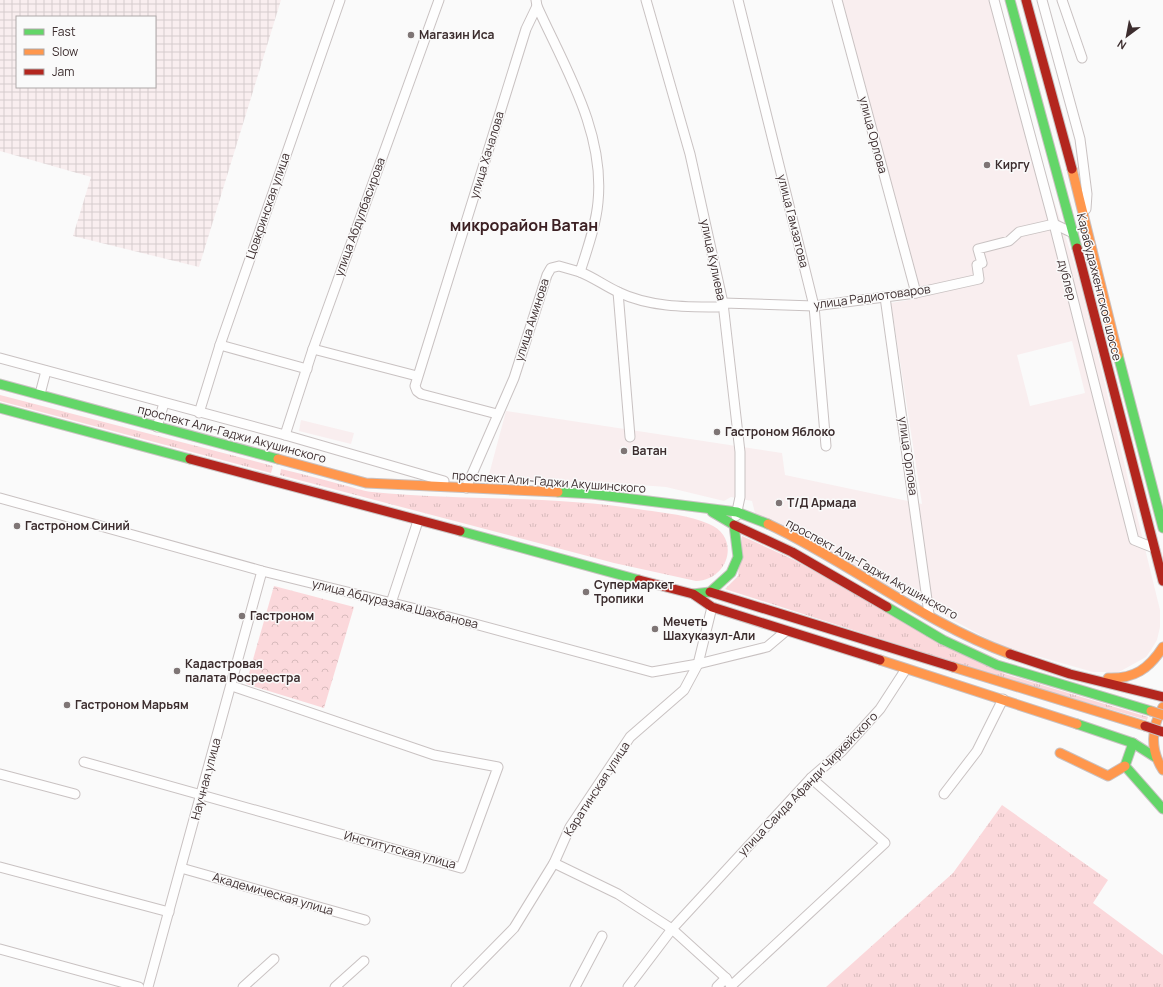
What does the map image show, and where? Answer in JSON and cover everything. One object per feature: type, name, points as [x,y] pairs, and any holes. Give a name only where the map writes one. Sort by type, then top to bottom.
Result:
[{"type":"main road","name":"Карабудахкентское шоссе","points":[[1010,0],[1073,233],[1163,581]]},
{"type":"main road","name":"Карабудахкентское шоссе","points":[[1026,0],[1067,149],[1085,224],[1161,515],[1163,528]]},
{"type":"main road","name":"проспект Али-Гаджи Акушинского","points":[[0,384],[366,483],[592,494],[710,510],[737,512],[756,519],[810,546],[929,614],[981,642],[1013,656],[1071,674],[1163,697]]},
{"type":"main road","points":[[0,408],[693,594],[712,607],[1003,699],[1133,743],[1155,757],[1163,770]]},
{"type":"main road","points":[[278,483],[276,471],[284,461]]},
{"type":"main road","points":[[710,510],[734,525],[792,552],[943,640],[997,665],[1163,715]]},
{"type":"main road","points":[[710,592],[731,573],[738,557],[734,525]]},
{"type":"main road","points":[[693,594],[710,592],[1163,732]]},
{"type":"main road","points":[[1071,674],[1118,679],[1134,676],[1155,660],[1163,647]]},
{"type":"main road","points":[[1155,757],[1153,732],[1163,707]]},
{"type":"main road","points":[[1060,753],[1108,776],[1125,766],[1133,743]]},
{"type":"main road","points":[[1125,766],[1163,809]]},
{"type":"street","name":"Цовкринская улица","points":[[199,413],[220,345],[340,0]]},
{"type":"street","name":"улица Абдулбасирова","points":[[285,435],[313,349],[439,0]]},
{"type":"street","name":"улица Кулиева","points":[[646,0],[690,154],[722,303],[740,452],[740,496],[734,525]]},
{"type":"street","name":"улица Гамзатова","points":[[738,0],[814,306],[826,446]]},
{"type":"street","name":"улица Орлова","points":[[837,0],[916,293]]},
{"type":"street","name":"дублер","points":[[994,0],[1054,224],[1134,540],[1154,548]]},
{"type":"street","points":[[1042,0],[1080,139],[1087,194],[1085,224]]},
{"type":"street","points":[[1062,0],[1082,58]]},
{"type":"street","points":[[537,3],[590,122],[600,173],[598,203],[580,272]]},
{"type":"street","name":"улица Хачалова","points":[[497,414],[421,394],[417,391],[415,386],[526,29],[537,3]]},
{"type":"street","points":[[1054,224],[1073,233]]},
{"type":"street","name":"улица Радиотоваров","points":[[580,272],[618,292],[650,302],[672,306],[718,308],[722,303],[814,306],[916,293],[979,279],[977,264],[982,263],[978,249],[1009,241],[1019,232],[1054,224]]},
{"type":"street","name":"улица Аминова","points":[[466,488],[514,378],[547,275],[551,268],[559,266],[580,272]]},
{"type":"street","points":[[618,292],[630,437]]},
{"type":"street","name":"улица Орлова","points":[[885,297],[929,614]]},
{"type":"street","points":[[220,345],[307,369]]},
{"type":"street","points":[[313,349],[417,376]]},
{"type":"street","points":[[0,358],[285,435],[466,488]]},
{"type":"street","points":[[40,394],[46,371]]},
{"type":"street","points":[[157,427],[164,403]]},
{"type":"street","name":"улица Абдуразака Шахбанова","points":[[0,498],[262,571],[391,603],[652,672],[698,664],[766,647],[786,631]]},
{"type":"street","points":[[391,603],[418,521]]},
{"type":"street","name":"Научная улица","points":[[148,987],[232,686],[262,571]]},
{"type":"street","name":"Каратинская улица","points":[[456,987],[514,928],[554,863],[570,827],[630,737],[684,690],[698,664],[712,607]]},
{"type":"street","name":"улица Саида Афанди Чиркейского","points":[[628,987],[672,929],[811,778],[842,751],[880,709],[906,669]]},
{"type":"street","name":"Институтская улица","points":[[84,762],[461,868],[498,767],[434,755],[232,686]]},
{"type":"street","points":[[944,794],[977,751],[1003,699]]},
{"type":"street","points":[[0,774],[75,794]]},
{"type":"street","points":[[554,863],[618,894],[672,929],[726,978],[731,986],[886,843],[811,778]]},
{"type":"street","points":[[0,867],[169,912]]},
{"type":"street","name":"Академическая улица","points":[[181,868],[365,920]]},
{"type":"street","points":[[575,987],[602,936]]},
{"type":"street","points":[[0,949],[139,987]]},
{"type":"street","points":[[243,987],[274,959]]},
{"type":"street","points":[[335,987],[364,961]]},
{"type":"street","points":[[717,987],[726,978]]},
{"type":"shaded area","points":[[0,0],[281,0],[199,267],[73,236],[91,177],[0,151]]},
{"type":"shaded area","points":[[839,0],[990,0],[1080,282],[1160,610],[1160,627],[1157,640],[1146,657],[1119,672],[1093,672],[999,645],[755,513],[752,501],[731,497],[724,501],[666,487],[600,482],[487,482],[506,411],[782,453],[785,475],[922,504],[891,303],[914,299]],"holes":[[[1072,341],[1085,393],[1030,406],[1017,355]]]},
{"type":"shaded area","points":[[301,420],[354,433],[351,444],[299,431]]},
{"type":"green space","points":[[0,395],[273,466],[271,473],[0,401]]},
{"type":"green space","points":[[281,469],[372,492],[406,495],[576,502],[610,505],[693,518],[709,524],[719,530],[725,538],[728,547],[727,557],[723,566],[716,574],[707,579],[696,581],[614,563],[280,475]]},
{"type":"green space","points":[[742,536],[792,559],[1005,674],[1148,717],[1147,720],[1006,679],[725,589],[738,576]]},
{"type":"green space","points":[[274,586],[354,607],[324,708],[246,684]]},
{"type":"green space","points":[[1002,805],[1108,880],[1093,903],[1163,955],[1163,987],[826,987],[953,873]]},
{"type":"traffic: fast","points":[[1010,0],[1077,248]]},
{"type":"traffic: fast","points":[[1118,355],[1163,528]]},
{"type":"traffic: fast","points":[[0,384],[278,459]]},
{"type":"traffic: fast","points":[[0,408],[190,459]]},
{"type":"traffic: fast","points":[[558,492],[592,494],[737,512],[768,524]]},
{"type":"traffic: fast","points":[[693,594],[710,592],[731,573],[738,557],[734,525],[712,512]]},
{"type":"traffic: fast","points":[[460,531],[639,580]]},
{"type":"traffic: fast","points":[[887,607],[943,640],[997,665],[1151,711]]},
{"type":"traffic: fast","points":[[1077,724],[1133,743],[1155,757]]},
{"type":"traffic: fast","points":[[1133,743],[1125,766],[1163,809]]},
{"type":"traffic: slow","points":[[1072,169],[1118,355]]},
{"type":"traffic: slow","points":[[278,459],[366,483],[558,492]]},
{"type":"traffic: slow","points":[[768,524],[829,556],[918,610],[978,641],[1010,654]]},
{"type":"traffic: slow","points":[[1108,678],[1126,677],[1140,671],[1158,655],[1163,647]]},
{"type":"traffic: slow","points":[[880,660],[1077,724]]},
{"type":"traffic: slow","points":[[953,667],[1145,726]]},
{"type":"traffic: slow","points":[[1163,707],[1154,731],[1154,747],[1163,770]]},
{"type":"traffic: slow","points":[[1151,711],[1163,715]]},
{"type":"traffic: slow","points":[[1060,753],[1108,776],[1125,766]]},
{"type":"traffic: jam","points":[[1026,0],[1072,169]]},
{"type":"traffic: jam","points":[[1077,248],[1163,581]]},
{"type":"traffic: jam","points":[[190,459],[460,531]]},
{"type":"traffic: jam","points":[[734,525],[792,552],[887,607]]},
{"type":"traffic: jam","points":[[639,580],[693,594],[712,607],[880,660]]},
{"type":"traffic: jam","points":[[710,592],[953,667]]},
{"type":"traffic: jam","points":[[1010,654],[1070,674],[1163,697]]},
{"type":"traffic: jam","points":[[1145,726],[1163,732]]},
{"type":"place","name":"Магазин Иса","points":[[411,35]]},
{"type":"place","name":"Киргу","points":[[987,165]]},
{"type":"place","name":"Гастроном Яблоко","points":[[717,432]]},
{"type":"place","name":"Ватан","points":[[624,451]]},
{"type":"place","name":"Т/Д Армада","points":[[779,503]]},
{"type":"place","name":"Гастроном Синий","points":[[17,526]]},
{"type":"place","name":"Супермаркет Тропики","points":[[586,592]]},
{"type":"place","name":"Гастроном","points":[[242,616]]},
{"type":"place","name":"Мечеть Шахуказул-Али","points":[[655,629]]},
{"type":"place","name":"Кадастровая палата Росреестра","points":[[177,671]]},
{"type":"place","name":"Гастроном Марьям","points":[[67,705]]},
{"type":"district","name":"микрорайон Ватан","points":[[524,225]]}]
